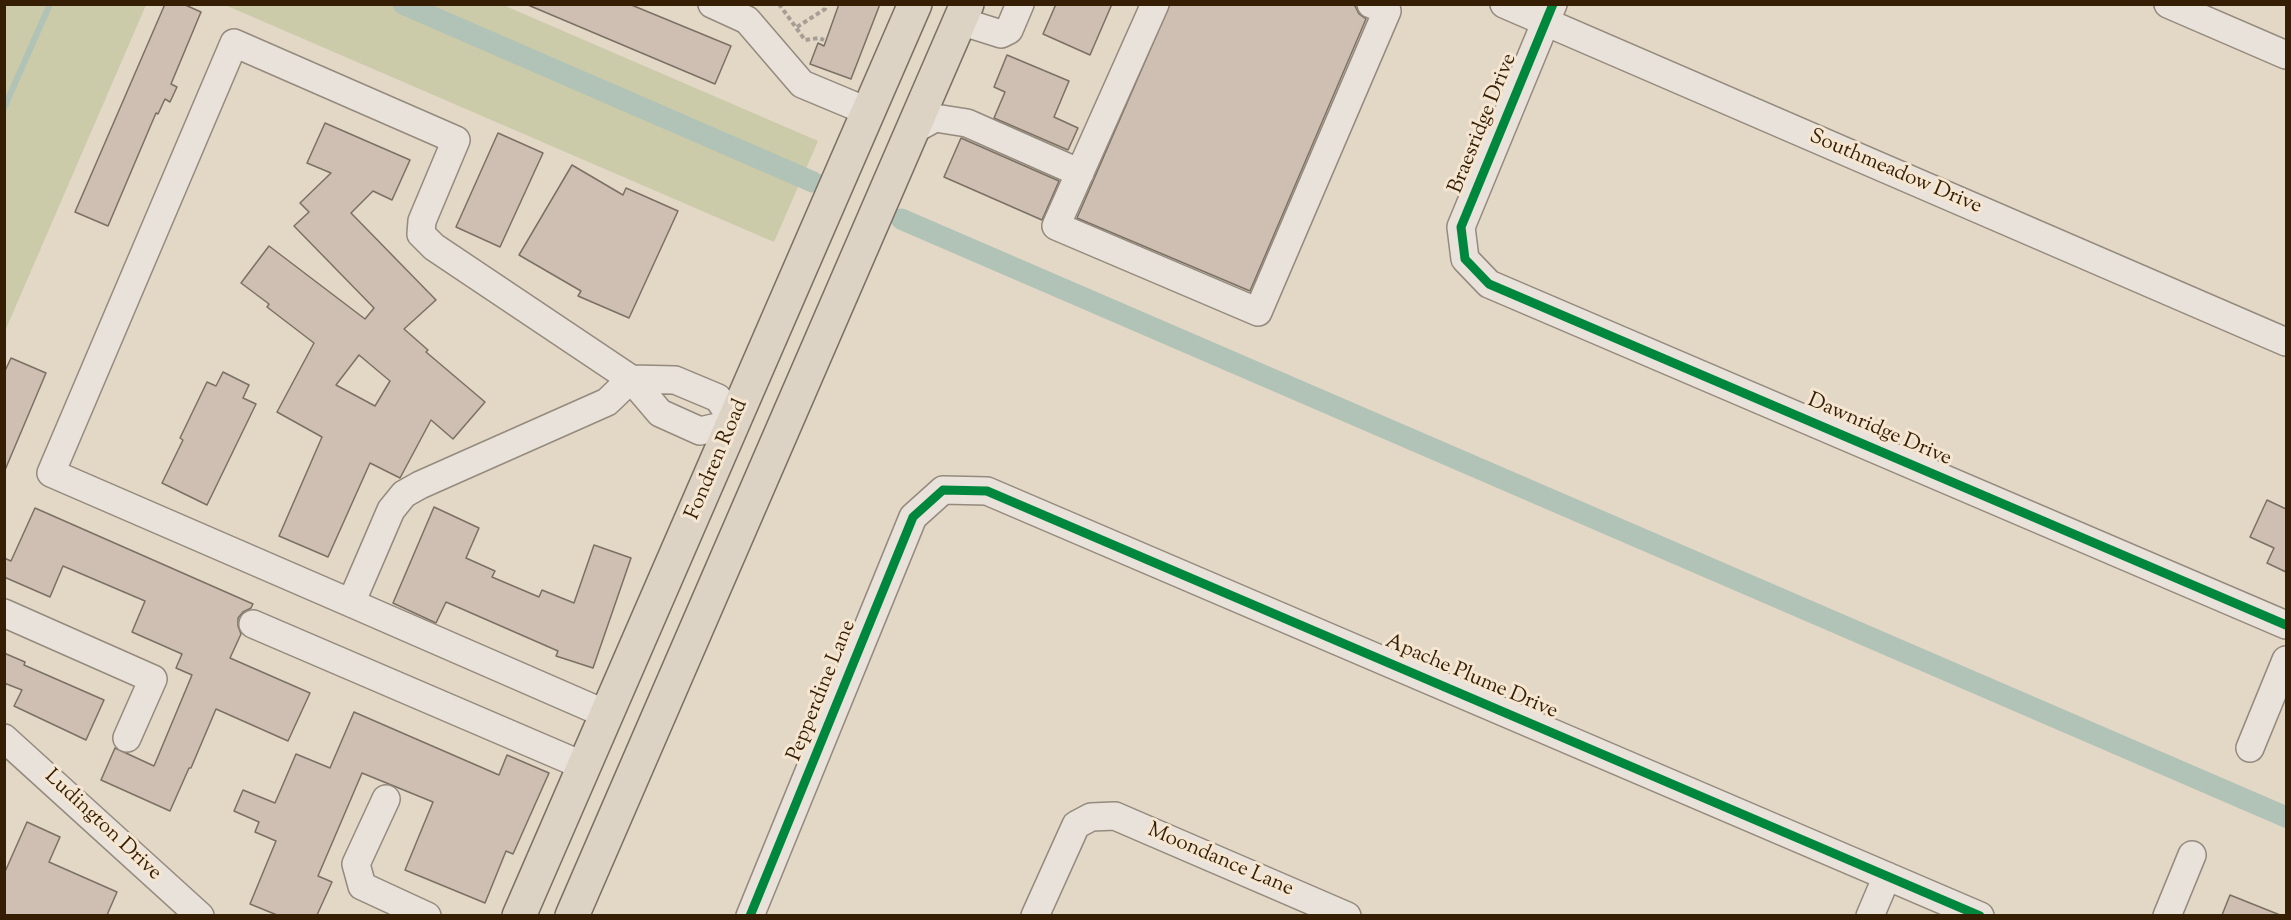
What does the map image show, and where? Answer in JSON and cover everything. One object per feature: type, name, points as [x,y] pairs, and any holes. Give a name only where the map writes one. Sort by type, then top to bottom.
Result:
[{"type":"main road","name":"Fondren Road","points":[[519,915],[735,423],[915,4]]},
{"type":"main road","points":[[572,915],[963,13]]},
{"type":"main road","points":[[869,112],[913,130]]},
{"type":"main road","points":[[735,423],[777,442]]},
{"type":"main road","points":[[596,740],[640,757]]},
{"type":"street","points":[[712,4],[747,20],[802,84],[869,112]]},
{"type":"street","points":[[963,13],[1001,34],[1009,30],[1020,4]]},
{"type":"street","points":[[1155,4],[1056,226],[1258,312],[1387,12],[1371,4]]},
{"type":"street","name":"Southmeadow Drive","points":[[1504,4],[1549,13],[2286,342]]},
{"type":"street","points":[[2168,4],[2286,55]]},
{"type":"street","name":"Braesridge Drive","points":[[1465,259],[1461,227],[1549,13]]},
{"type":"street","points":[[351,603],[391,510],[404,494],[608,402],[631,379],[675,380],[707,393],[717,398],[735,423],[700,431],[660,413],[631,379],[434,247],[421,234],[422,221],[456,140],[234,44],[51,473],[351,603],[596,740]]},
{"type":"street","points":[[913,130],[935,118],[967,123],[1080,173]]},
{"type":"street","name":"Dawnridge Drive","points":[[1465,259],[1489,284],[2286,625]]},
{"type":"street","name":"Apache Plume Drive","points":[[943,489],[987,491],[1980,915]]},
{"type":"street","name":"Pepperdine Lane","points":[[750,915],[913,517],[943,489]]},
{"type":"street","points":[[4,613],[153,679],[127,738]]},
{"type":"street","points":[[253,624],[596,740]]},
{"type":"street","points":[[2250,748],[2286,660]]},
{"type":"street","name":"Ludington Drive","points":[[4,738],[199,915]]},
{"type":"street","points":[[386,799],[356,864],[362,886],[427,915]]},
{"type":"street","name":"Moondance Lane","points":[[1035,915],[1076,825],[1091,817],[1114,816],[1347,915]]},
{"type":"street","points":[[2166,915],[2192,855]]},
{"type":"street","points":[[1870,915],[1887,876]]},
{"type":"path","points":[[779,4],[805,40],[819,38],[824,40]]},
{"type":"path","points":[[796,27],[825,9],[827,4]]},
{"type":"green space","points":[[4,5],[146,5],[5,331]]},
{"type":"green space","points":[[225,5],[503,5],[818,141],[774,242]]},
{"type":"building","points":[[165,4],[183,4],[201,12],[171,84],[177,87],[170,102],[165,99],[158,114],[156,113],[108,226],[75,212]]},
{"type":"building","points":[[629,4],[731,46],[715,84],[528,5]]},
{"type":"building","points":[[839,4],[880,4],[851,79],[810,64],[818,43],[824,46]]},
{"type":"building","points":[[1056,4],[1112,4],[1090,55],[1043,34]]},
{"type":"building","points":[[1170,4],[1352,4],[1366,19],[1250,291],[1077,218]]},
{"type":"building","points":[[1007,55],[1069,81],[1054,117],[1078,128],[1068,150],[994,118],[1005,92],[994,87]]},
{"type":"building","points":[[325,123],[410,160],[392,200],[373,191],[351,213],[436,300],[404,329],[428,350],[426,352],[485,402],[453,439],[431,420],[400,478],[370,463],[328,557],[279,536],[322,437],[277,412],[314,343],[267,307],[269,304],[241,283],[269,246],[365,319],[374,308],[294,226],[309,212],[300,203],[331,173],[307,163]],"holes":[[[359,355],[390,381],[375,406],[336,385]]]},
{"type":"building","points":[[498,133],[543,153],[500,247],[456,227]]},
{"type":"building","points":[[961,138],[1059,181],[1042,220],[944,177]]},
{"type":"building","points":[[572,165],[623,195],[626,188],[678,211],[629,318],[578,296],[581,291],[519,255]]},
{"type":"building","points":[[11,358],[46,373],[5,470],[4,373]]},
{"type":"building","points":[[223,372],[249,385],[243,398],[256,404],[207,505],[162,483],[183,440],[180,438],[207,382],[216,386]]},
{"type":"building","points":[[2267,500],[2286,509],[2286,572],[2267,563],[2274,548],[2250,537]]},
{"type":"building","points":[[434,507],[479,528],[466,558],[495,571],[492,577],[539,597],[542,590],[574,603],[594,545],[631,558],[593,668],[556,656],[558,651],[446,602],[436,623],[393,603]]},
{"type":"building","points":[[35,508],[253,604],[238,618],[241,634],[230,658],[310,693],[288,741],[216,709],[170,811],[101,780],[115,748],[154,766],[192,675],[176,668],[182,654],[132,632],[145,601],[63,566],[50,597],[4,577],[4,558],[11,561]]},
{"type":"building","points":[[4,653],[25,662],[24,665],[104,700],[86,740],[14,706],[22,690],[4,683]]},
{"type":"building","points":[[354,712],[499,775],[507,755],[549,773],[513,854],[506,851],[485,903],[405,870],[433,802],[362,773],[318,876],[332,882],[317,915],[277,915],[250,904],[276,841],[255,832],[259,822],[234,811],[243,790],[275,803],[296,754],[330,768]]},
{"type":"building","points":[[27,822],[60,837],[49,862],[117,892],[107,915],[4,915],[4,874]]},
{"type":"building","points":[[2230,895],[2280,915],[2222,915]]},
{"type":"waterway","points":[[4,108],[50,4]]},
{"type":"waterway","points":[[403,4],[813,182]]},
{"type":"waterway","points":[[901,219],[2286,817]]},
{"type":"cycle path","points":[[1553,4],[1461,227],[1465,259],[1489,284],[2286,625]]},
{"type":"cycle path","points":[[750,916],[913,517],[943,490],[987,491],[1980,916]]}]
